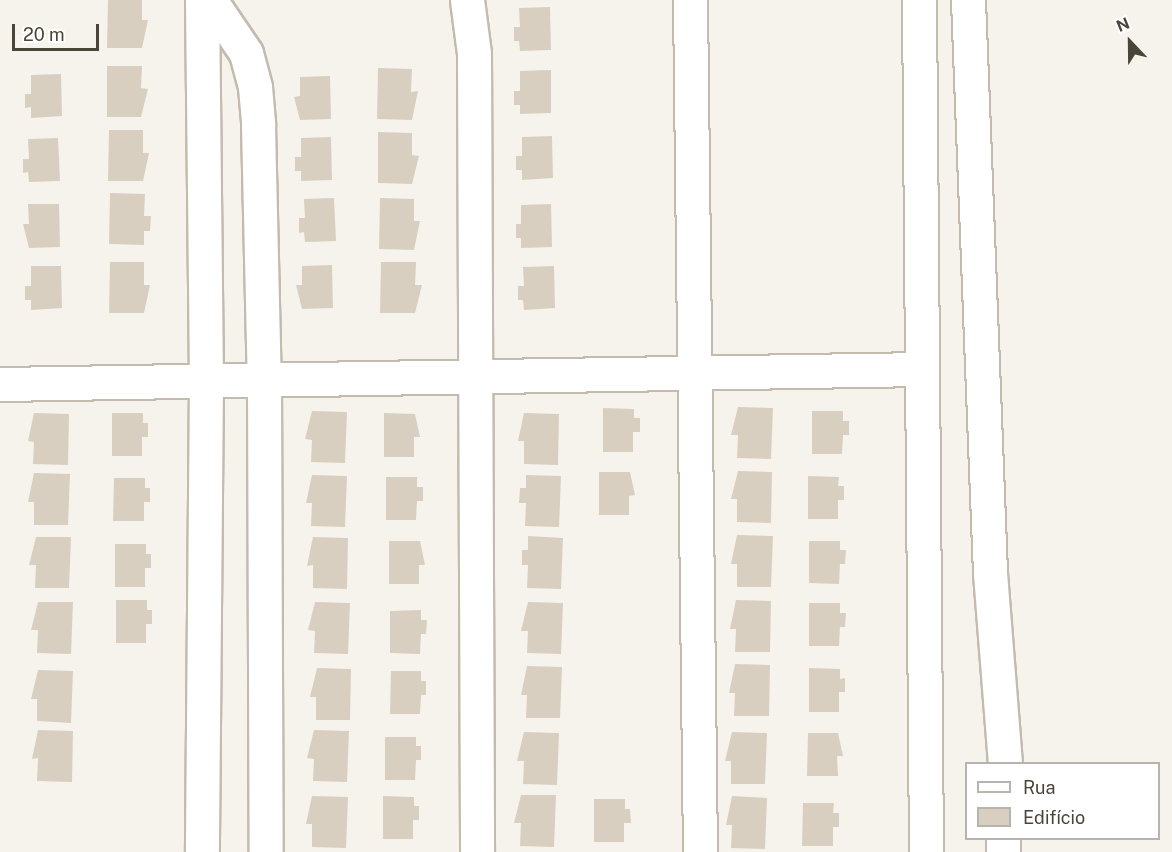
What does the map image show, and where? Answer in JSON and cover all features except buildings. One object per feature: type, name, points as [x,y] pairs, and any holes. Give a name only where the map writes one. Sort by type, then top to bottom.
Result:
[{"type":"street","points":[[202,0],[206,381],[202,852]]},
{"type":"street","points":[[210,0],[246,53],[255,87],[264,381],[266,852]]},
{"type":"street","points":[[467,0],[474,53],[472,378],[477,852]]},
{"type":"street","points":[[690,0],[700,852]]},
{"type":"street","points":[[919,0],[926,852]]},
{"type":"street","points":[[968,0],[990,573],[1005,762]]},
{"type":"street","points":[[0,384],[693,375],[922,369]]}]
